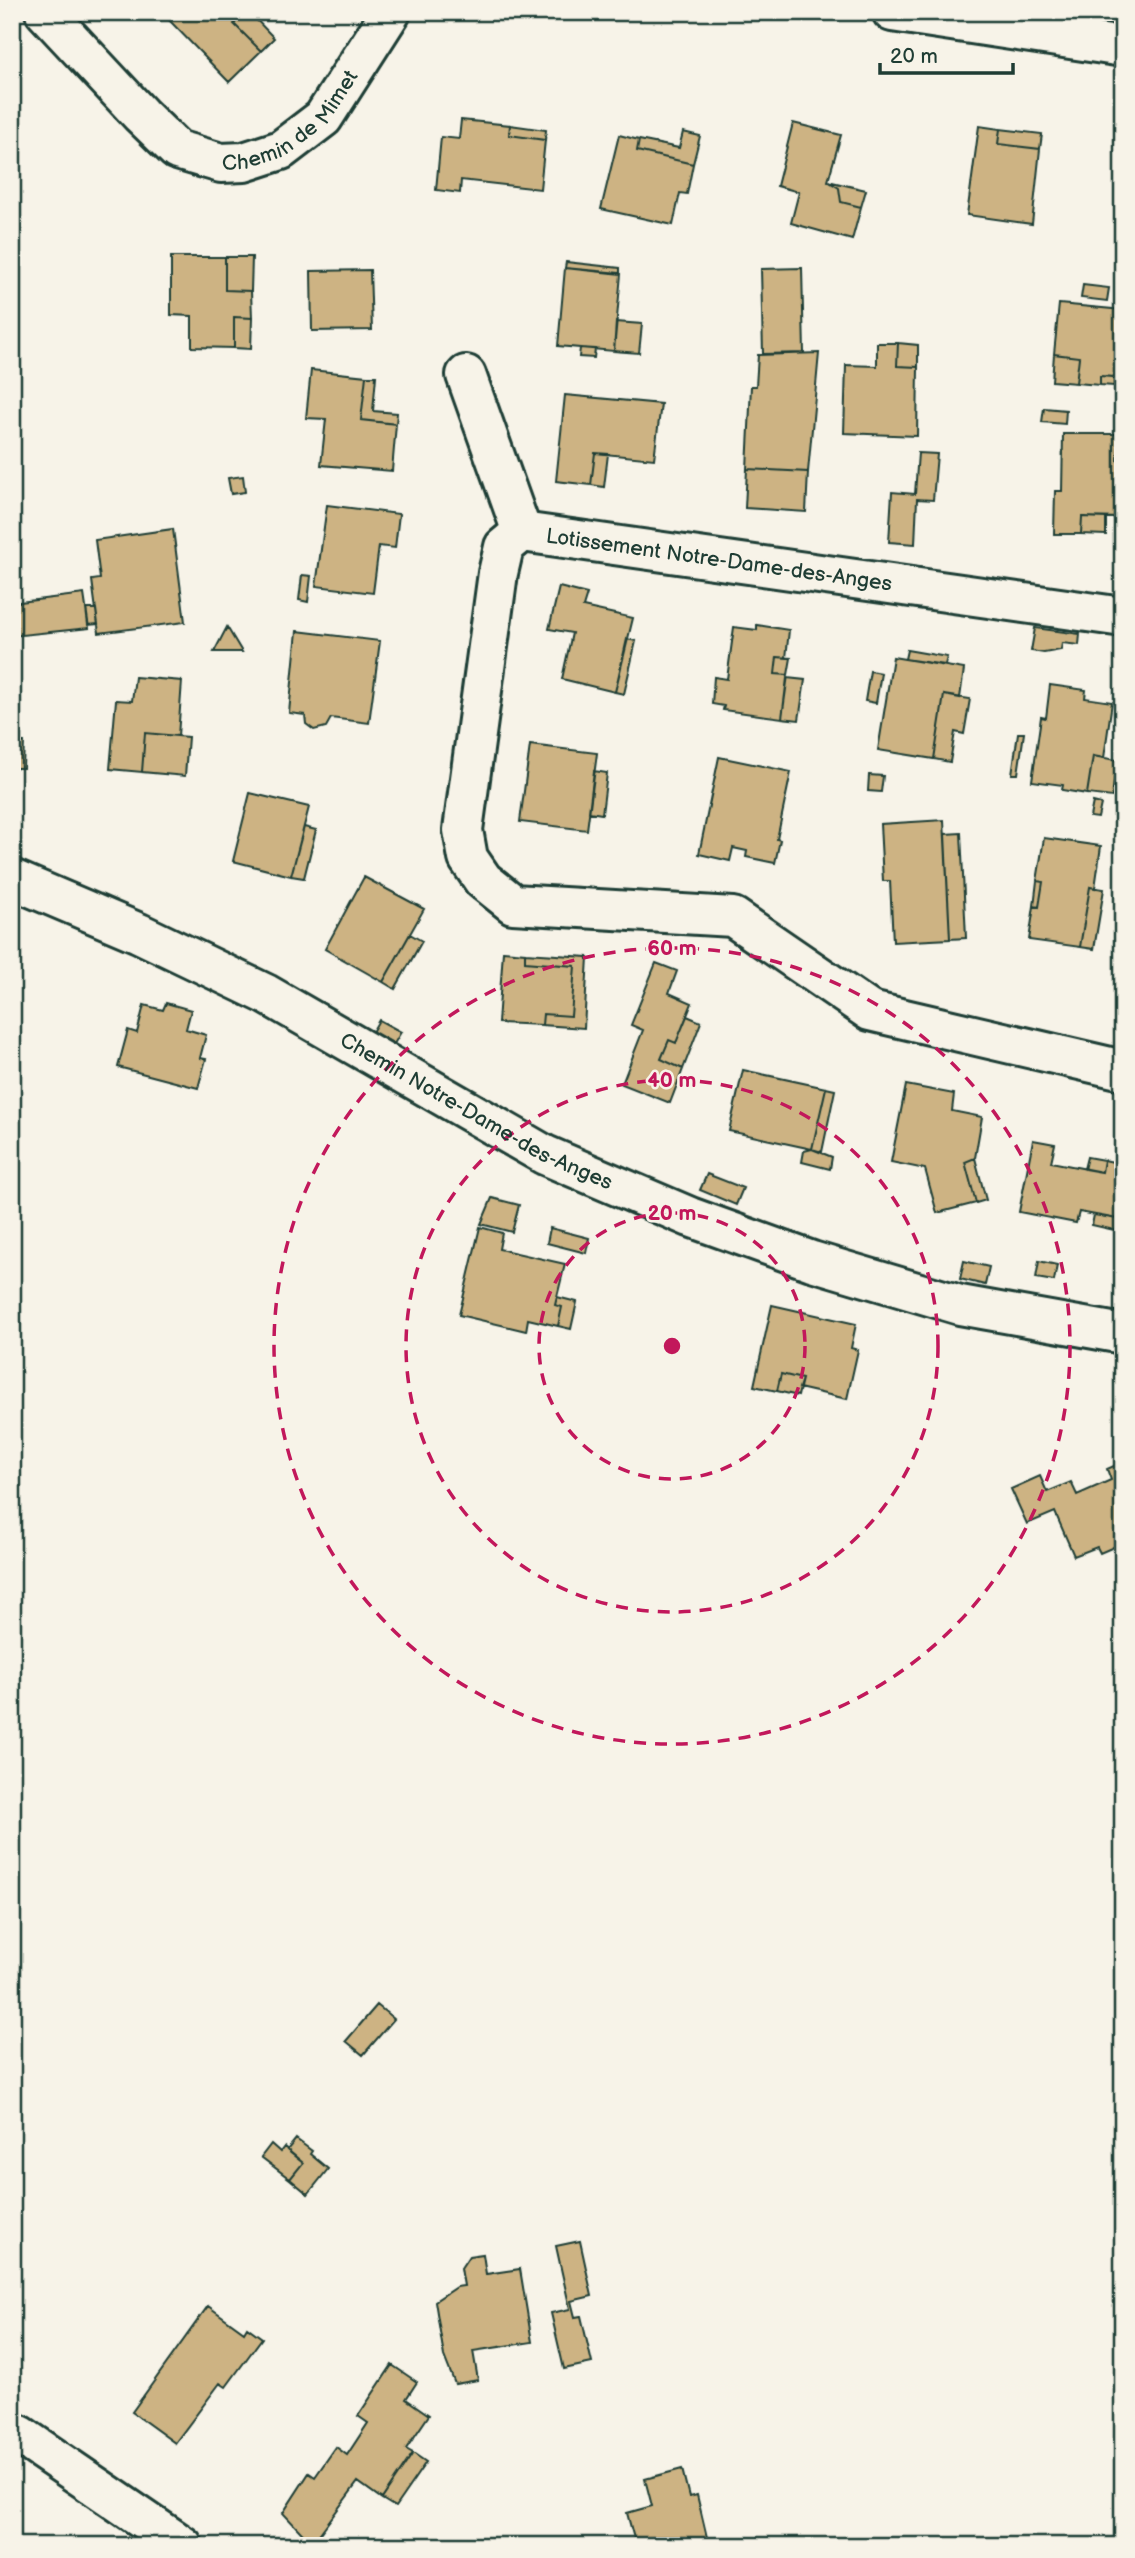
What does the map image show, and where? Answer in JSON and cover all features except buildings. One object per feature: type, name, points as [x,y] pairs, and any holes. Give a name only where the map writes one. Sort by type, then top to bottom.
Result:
[{"type":"street","name":"Chemin de Mimet","points":[[45,12],[141,116],[177,150],[221,163],[244,162],[281,150],[323,118],[391,12]]},
{"type":"street","points":[[892,12],[1123,47]]},
{"type":"street","points":[[466,375],[522,532]]},
{"type":"street","name":"Lotissement Notre-Dame-des-Anges","points":[[1123,617],[522,532],[504,547],[498,573],[463,830],[468,858],[483,880],[513,904],[733,917],[870,1012],[1123,1070]]},
{"type":"street","name":"Chemin Notre-Dame-des-Anges","points":[[12,879],[139,933],[266,994],[545,1155],[690,1217],[812,1261],[960,1305],[1123,1334]]},
{"type":"street","points":[[12,2432],[183,2546]]}]
